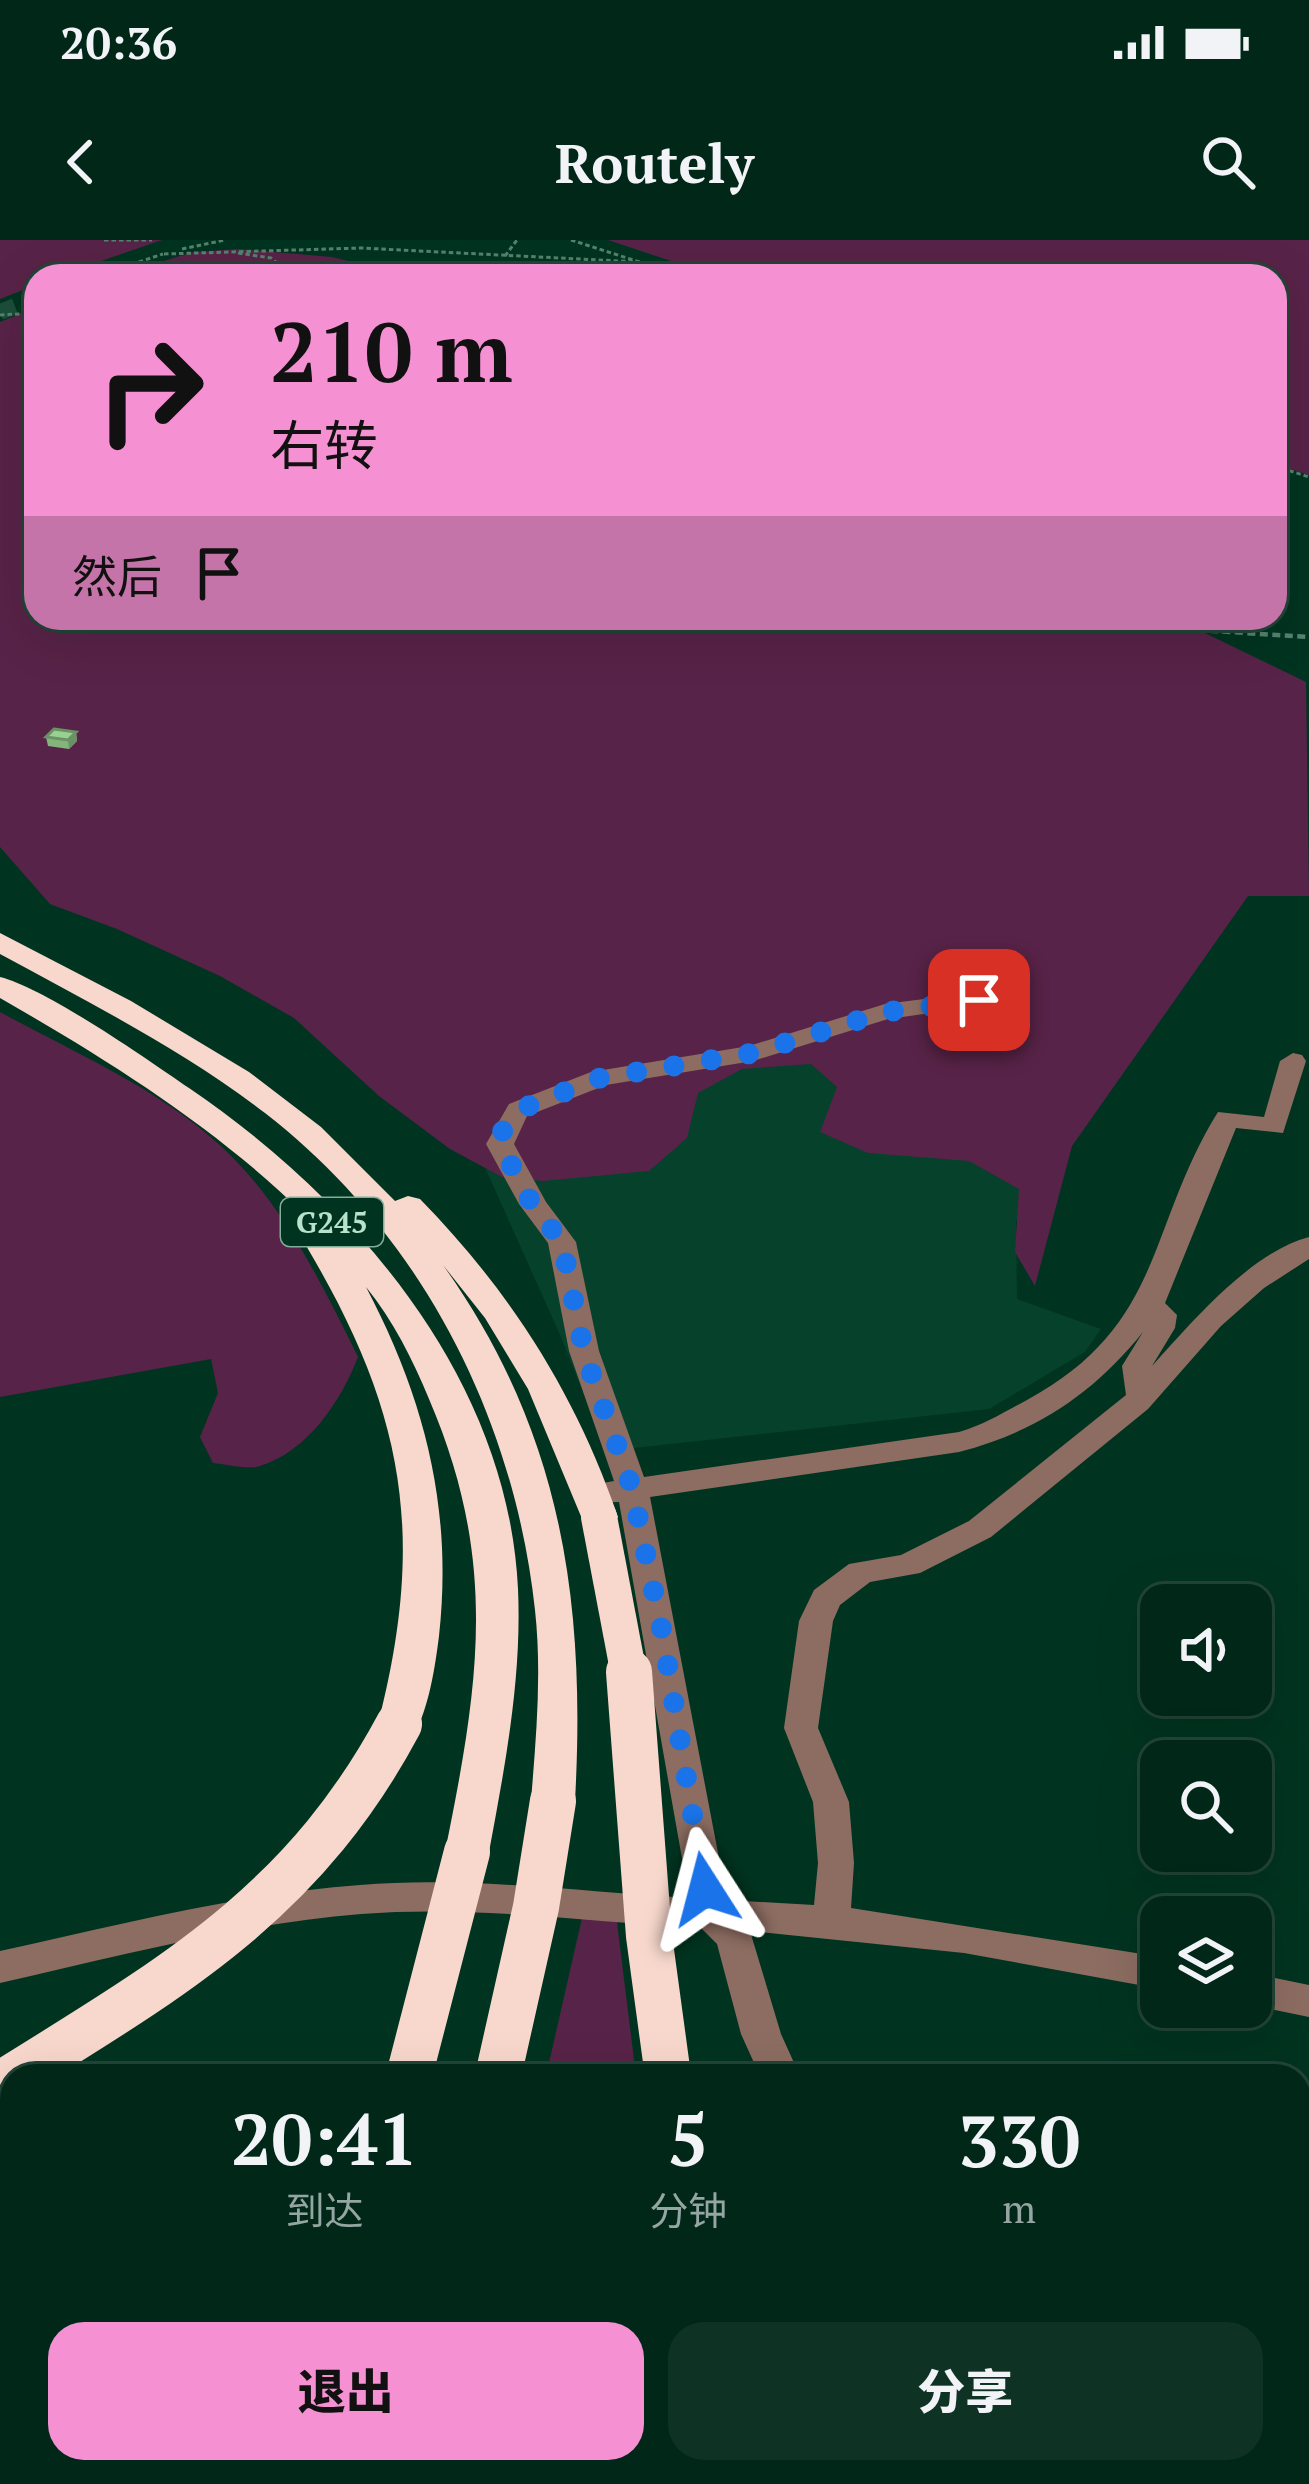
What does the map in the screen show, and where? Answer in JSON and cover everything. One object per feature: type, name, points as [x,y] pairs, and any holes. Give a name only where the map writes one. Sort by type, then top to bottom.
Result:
[{"type":"highway","name":"G245","points":[[0,942],[142,1021],[266,1100],[313,1136],[395,1223],[434,1274],[499,1393],[525,1466],[555,1609],[560,1695],[554,1801],[501,2064]]},
{"type":"highway","name":"G245","points":[[0,986],[104,1044],[260,1155],[327,1216],[393,1293],[442,1379],[476,1466],[498,1588],[496,1678],[467,1852],[413,2064]]},
{"type":"highway","points":[[313,1136],[362,1166],[412,1209],[487,1297],[550,1394],[595,1506],[615,1573],[628,1648],[651,1981],[666,2064]]},
{"type":"highway","points":[[34,2064],[154,1989],[254,1914],[336,1830],[368,1786],[399,1724],[418,1661],[427,1600],[428,1537],[406,1415],[328,1250],[260,1155]]},
{"type":"street","points":[[775,2064],[761,2034],[734,1936],[711,1915],[632,1488],[584,1352],[562,1242],[532,1204],[500,1144],[508,1118],[518,1110],[600,1078],[753,1053],[885,1012],[964,1005],[986,993],[976,970]]},
{"type":"street","points":[[595,1506],[632,1488],[958,1442],[988,1434],[1069,1390],[1097,1369],[1149,1305],[1227,1118],[1274,1127],[1293,1061]]},
{"type":"street","points":[[831,1921],[836,1863],[831,1802],[801,1728],[816,1622],[826,1598],[861,1572],[908,1565],[980,1529],[1144,1394],[1211,1319],[1254,1282],[1309,1246]]},
{"type":"street","points":[[1144,1394],[1137,1366],[1160,1328],[1162,1315],[1149,1305]]},
{"type":"street","points":[[0,1967],[358,1897],[831,1921],[964,1938],[1140,1969]]},
{"type":"street","points":[[1272,1994],[1309,2001]]},
{"type":"path","points":[[104,240],[152,240]]},
{"type":"path","points":[[133,264],[225,240]]},
{"type":"path","points":[[505,256],[517,240]]},
{"type":"path","points":[[571,240],[646,264]]},
{"type":"path","points":[[164,254],[361,248],[640,262]]},
{"type":"path","points":[[220,250],[272,258],[279,264]]},
{"type":"path","points":[[1197,630],[1309,637]]},
{"type":"shaded area","points":[[0,240],[162,240],[93,264],[24,264],[24,290],[0,299]]},
{"type":"shaded area","points":[[608,240],[1309,240],[1309,475],[1287,468],[1287,264],[680,264]]},
{"type":"shaded area","points":[[239,249],[360,264],[154,264],[193,252]]},
{"type":"shaded area","points":[[24,312],[24,630],[1199,630],[1306,682],[1309,896],[1248,896],[1072,1146],[1035,1286],[1015,1252],[1019,1189],[969,1161],[868,1153],[820,1132],[837,1087],[811,1064],[742,1069],[698,1093],[687,1138],[649,1171],[543,1181],[502,1177],[450,1149],[379,1096],[294,1018],[220,976],[50,904],[0,847],[0,322]]},
{"type":"shaded area","points":[[673,963],[1042,1176],[1016,1222],[1017,1299],[1101,1329],[1085,1352],[989,1409],[606,1451],[474,1143]]},
{"type":"shaded area","points":[[0,1012],[164,1102],[222,1147],[280,1216],[358,1357],[332,1407],[293,1449],[255,1467],[213,1463],[200,1437],[218,1393],[211,1359],[0,1397]]},
{"type":"shaded area","points":[[585,1905],[615,1906],[635,2064],[549,2064]]},
{"type":"building","points":[[54,729],[76,732],[68,740],[46,737]]},
{"type":"tunnel","points":[[0,312],[24,303]]},
{"type":"route","points":[[705,1889],[662,1631],[632,1488],[584,1352],[562,1242],[532,1204],[523,1179],[500,1144],[502,1132],[518,1110],[600,1078],[753,1053],[885,1012],[979,1000]]}]
